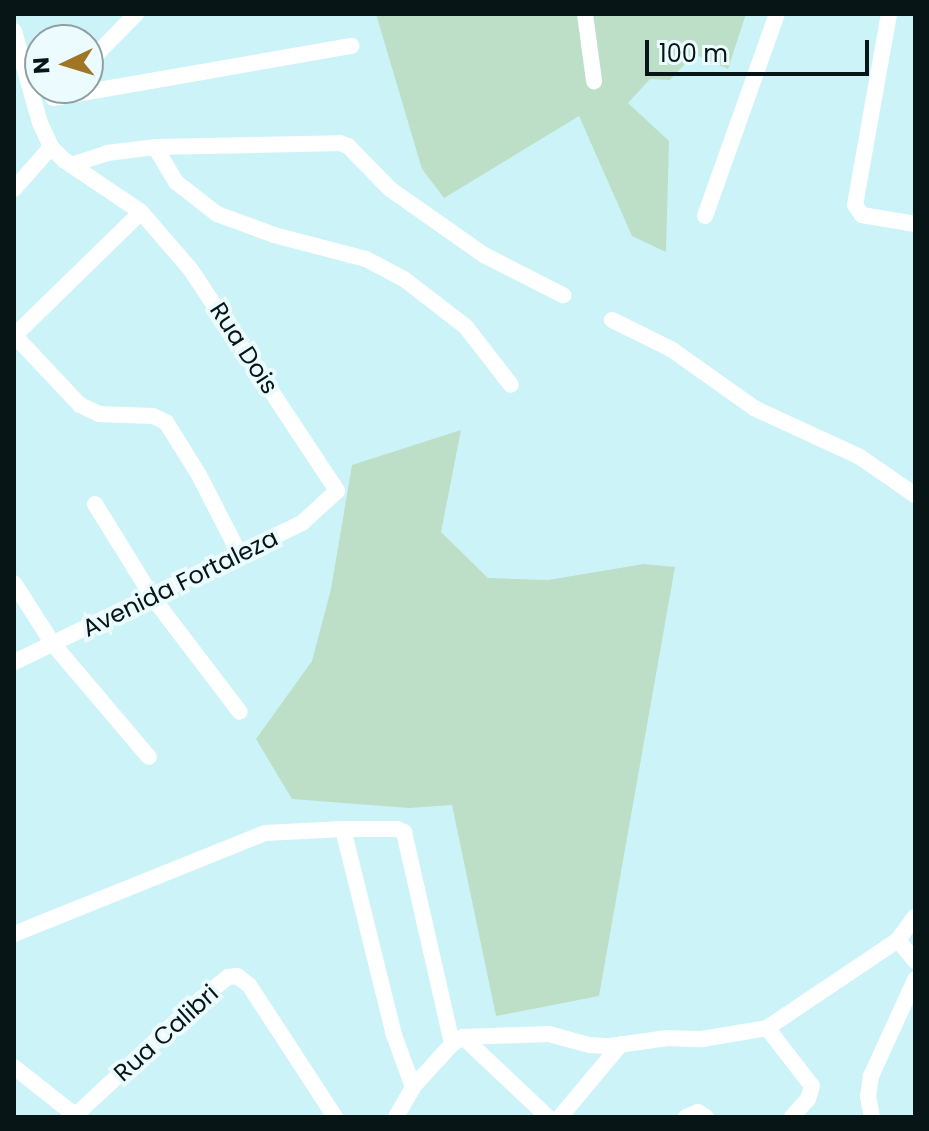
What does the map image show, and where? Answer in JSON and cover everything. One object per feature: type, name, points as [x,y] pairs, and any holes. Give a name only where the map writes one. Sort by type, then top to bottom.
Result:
[{"type":"street","points":[[585,14],[594,81]]},
{"type":"street","points":[[705,216],[777,14]]},
{"type":"street","points":[[889,14],[855,205],[862,215],[915,224]]},
{"type":"street","points":[[104,45],[130,17]]},
{"type":"street","points":[[14,31],[35,106],[51,147],[14,189]]},
{"type":"street","points":[[104,86],[351,46]]},
{"type":"street","points":[[35,106],[39,104]]},
{"type":"street","points":[[71,165],[107,153],[155,147],[340,143],[348,146],[390,189],[484,255],[563,295]]},
{"type":"street","name":"Rua Dois","points":[[51,147],[71,165],[141,212],[191,270],[232,327],[337,491]]},
{"type":"street","points":[[155,147],[176,182],[217,214],[274,235],[366,259],[404,279],[466,327],[511,385]]},
{"type":"street","points":[[141,212],[14,336],[80,405],[99,414],[153,416],[166,422],[199,475],[240,555]]},
{"type":"street","points":[[612,320],[671,349],[754,408],[860,457],[915,495]]},
{"type":"street","name":"Avenida Fortaleza","points":[[14,662],[153,598],[302,523],[337,491]]},
{"type":"street","points":[[95,504],[153,598],[240,712]]},
{"type":"street","points":[[14,583],[53,644],[149,757]]},
{"type":"street","points":[[14,934],[265,833],[343,829],[404,832],[457,1041],[548,1117]]},
{"type":"street","points":[[343,829],[394,1035],[413,1087]]},
{"type":"street","points":[[396,1117],[413,1087],[457,1041],[549,1034],[589,1045],[621,1044],[667,1038],[702,1039],[767,1028],[898,940],[915,917]]},
{"type":"street","points":[[898,940],[915,961]]},
{"type":"street","name":"Rua Calibri","points":[[14,1067],[74,1113],[196,1003],[228,977],[237,976],[249,985],[335,1117]]},
{"type":"street","points":[[872,1117],[868,1097],[871,1076],[915,980]]},
{"type":"street","points":[[767,1028],[812,1086],[808,1099],[792,1117]]},
{"type":"street","points":[[560,1117],[621,1044]]},
{"type":"street","points":[[686,1117],[698,1112],[706,1117]]},
{"type":"green space","points":[[376,14],[746,14],[728,69],[694,54],[670,80],[650,79],[628,103],[669,141],[666,252],[632,236],[579,116],[444,198],[422,169]]},
{"type":"green space","points":[[461,430],[441,532],[488,578],[548,580],[644,564],[675,567],[599,996],[496,1016],[452,805],[409,808],[292,799],[256,739],[312,661],[331,589],[352,465]]}]
